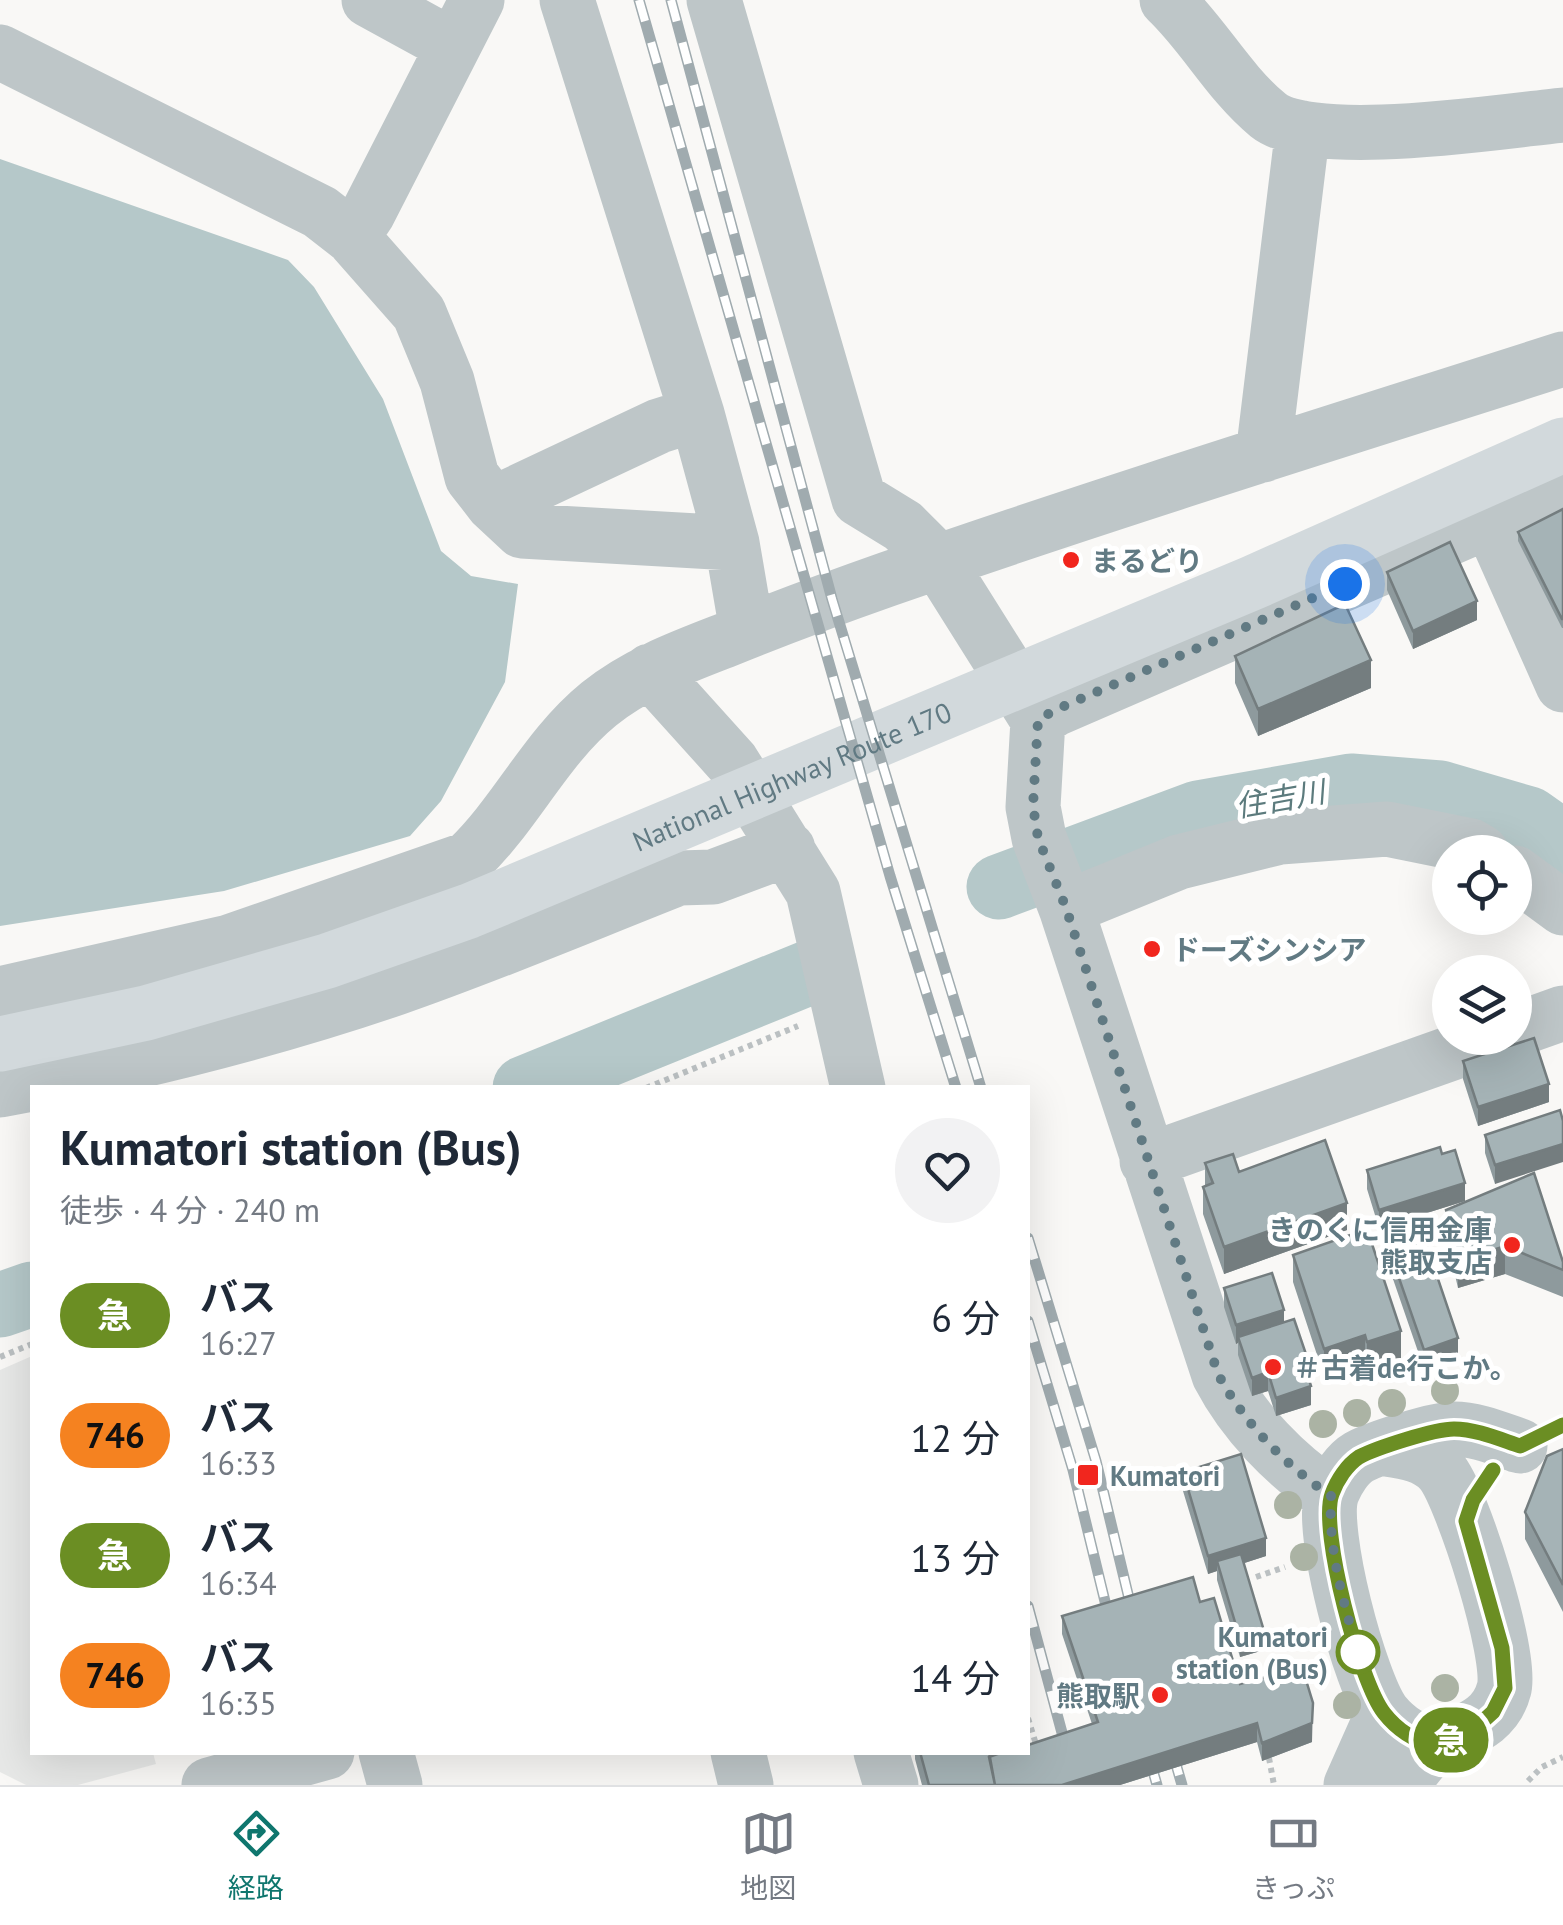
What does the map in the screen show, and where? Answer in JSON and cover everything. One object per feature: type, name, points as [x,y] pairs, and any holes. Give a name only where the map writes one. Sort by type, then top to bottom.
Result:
[{"type":"highway","name":"National Highway Route 170","points":[[0,1044],[146,1012],[327,961],[469,911],[1252,583],[1563,446]]},
{"type":"street","points":[[352,237],[465,23],[369,0]]},
{"type":"street","points":[[567,0],[697,414],[732,543],[748,631]]},
{"type":"street","points":[[714,0],[860,499],[903,526],[938,561],[1038,720],[1033,806],[1038,838],[1066,908],[1218,1374],[1234,1403],[1307,1480],[1331,1496]]},
{"type":"street","points":[[1167,0],[1240,89],[1272,118],[1303,128],[1317,132],[1388,130],[1563,115]]},
{"type":"street","points":[[0,52],[320,212],[352,237],[419,313],[447,381],[472,477],[493,504],[522,530],[732,543]]},
{"type":"street","points":[[1263,455],[1303,128]]},
{"type":"street","points":[[0,994],[229,942],[468,860],[488,839],[551,751],[599,704],[650,671],[797,610],[1563,358]]},
{"type":"street","points":[[493,504],[659,426],[697,414]]},
{"type":"street","points":[[1038,720],[1563,489]]},
{"type":"street","points":[[1490,521],[1563,685]]},
{"type":"street","points":[[650,671],[732,762],[813,892],[857,1085]]},
{"type":"street","points":[[1066,908],[1179,862],[1280,837],[1388,829],[1432,838]]},
{"type":"street","points":[[0,1090],[110,1070],[278,1025],[398,987],[679,878],[713,877],[788,849]]},
{"type":"street","points":[[1532,885],[1563,908]]},
{"type":"street","points":[[1532,1024],[1563,1013]]},
{"type":"street","points":[[1147,1161],[1446,1055]]},
{"type":"street","points":[[1386,1448],[1417,1454],[1440,1469],[1456,1494],[1502,1648],[1505,1688],[1493,1712],[1471,1732],[1418,1766],[1406,1736],[1383,1712],[1366,1683],[1329,1524],[1331,1496],[1343,1472],[1359,1458],[1427,1432],[1456,1429],[1542,1436]]},
{"type":"street","points":[[1466,1521],[1482,1484],[1542,1436]]},
{"type":"street","points":[[1351,1785],[1383,1712]]},
{"type":"street","points":[[210,1785],[315,1755]]},
{"type":"street","points":[[387,1755],[395,1785]]},
{"type":"street","points":[[739,1755],[746,1785]]},
{"type":"street","points":[[881,1755],[890,1785]]},
{"type":"path","points":[[653,1085],[820,1016],[842,1012]]},
{"type":"path","points":[[0,1357],[30,1345]]},
{"type":"path","points":[[1256,1577],[1286,1567]]},
{"type":"path","points":[[1030,1725],[1040,1758]]},
{"type":"path","points":[[1269,1758],[1274,1785]]},
{"type":"path","points":[[1528,1780],[1542,1767],[1563,1758]]},
{"type":"shaded area","points":[[0,159],[288,260],[314,287],[383,399],[441,551],[471,576],[518,584],[505,682],[441,801],[410,836],[224,891],[0,926]]},
{"type":"shaded area","points":[[30,1357],[30,1755],[154,1755],[156,1764],[78,1785],[26,1785],[0,1772],[0,1370]]},
{"type":"building","points":[[1563,509],[1563,619],[1562,619],[1518,532]]},
{"type":"building","points":[[1450,542],[1477,601],[1413,631],[1387,572]]},
{"type":"building","points":[[1345,604],[1371,660],[1258,709],[1235,656]]},
{"type":"building","points":[[1532,1039],[1549,1084],[1478,1107],[1463,1061],[1482,1055],[1532,1055]]},
{"type":"building","points":[[1560,1110],[1563,1144],[1495,1165],[1485,1135]]},
{"type":"building","points":[[1325,1140],[1347,1203],[1224,1247],[1203,1187],[1213,1183],[1205,1163],[1233,1154],[1239,1172]]},
{"type":"building","points":[[1440,1147],[1442,1154],[1455,1150],[1465,1183],[1379,1210],[1367,1170]]},
{"type":"building","points":[[1534,1173],[1563,1270],[1505,1246],[1458,1261],[1446,1210]]},
{"type":"building","points":[[1418,1220],[1458,1338],[1424,1350],[1383,1232]]},
{"type":"building","points":[[1367,1229],[1401,1331],[1367,1342],[1365,1335],[1324,1349],[1293,1255]]},
{"type":"building","points":[[1272,1273],[1284,1310],[1236,1325],[1224,1288]]},
{"type":"building","name":"＃古着de行こか。","points":[[1294,1319],[1308,1360],[1303,1361],[1311,1386],[1276,1398],[1268,1372],[1252,1378],[1238,1337]]},
{"type":"building","points":[[1563,1449],[1563,1585],[1525,1512],[1547,1456]]},
{"type":"building","points":[[1241,1454],[1266,1538],[1208,1556],[1183,1472]]},
{"type":"building","points":[[1241,1554],[1264,1631],[1240,1639],[1217,1561]]},
{"type":"building","name":"熊取駅","points":[[1193,1577],[1200,1602],[1214,1598],[1240,1684],[1302,1667],[1313,1703],[1312,1723],[1262,1743],[1257,1723],[1062,1785],[995,1785],[989,1757],[1030,1755],[1030,1744],[1098,1722],[1062,1616]]},
{"type":"building","points":[[921,1755],[990,1755],[995,1785],[929,1785]]},
{"type":"waterway","name":"住吉川","points":[[999,887],[1198,813],[1351,786],[1440,793],[1529,819],[1563,843]]},
{"type":"waterway","name":"住吉川","points":[[532,1085],[813,971]]},
{"type":"waterway","points":[[0,1305],[30,1295]]},
{"type":"railway","points":[[639,0],[890,876],[955,1085]]},
{"type":"railway","points":[[671,0],[832,599],[980,1085]]},
{"type":"railway","points":[[1030,1245],[1096,1461],[1132,1611]]},
{"type":"railway","points":[[1030,1328],[1073,1470],[1109,1618]]},
{"type":"railway","points":[[1030,1613],[1065,1744]]},
{"type":"railway","points":[[1173,1754],[1182,1785]]},
{"type":"railway","points":[[1150,1761],[1157,1785]]},
{"type":"bus line","name":"急","points":[[1493,1470],[1473,1500],[1466,1521],[1502,1648],[1505,1688],[1493,1712],[1471,1732],[1434,1747],[1406,1736],[1383,1712],[1366,1683],[1329,1524],[1331,1496],[1343,1472],[1359,1458],[1427,1432],[1456,1429],[1520,1446],[1563,1425]]},
{"type":"place","name":"まるどり","points":[[1071,560]]},
{"type":"place","name":"ドーズシンシア","points":[[1152,949]]},
{"type":"place","name":"きのくに信用金庫 熊取支店","points":[[1512,1245]]},
{"type":"place","name":"＃古着de行こか。","points":[[1273,1367]]},
{"type":"place","name":"Kumatori","points":[[1088,1475]]},
{"type":"place","name":"Kumatori station (Bus)","points":[[1358,1652]]},
{"type":"place","name":"熊取駅","points":[[1160,1695]]},
{"type":"route","points":[[1345,584],[1038,720],[1033,806],[1038,838],[1066,908],[1218,1374],[1234,1403],[1270,1444],[1307,1480],[1331,1496],[1329,1524],[1358,1652]]}]
